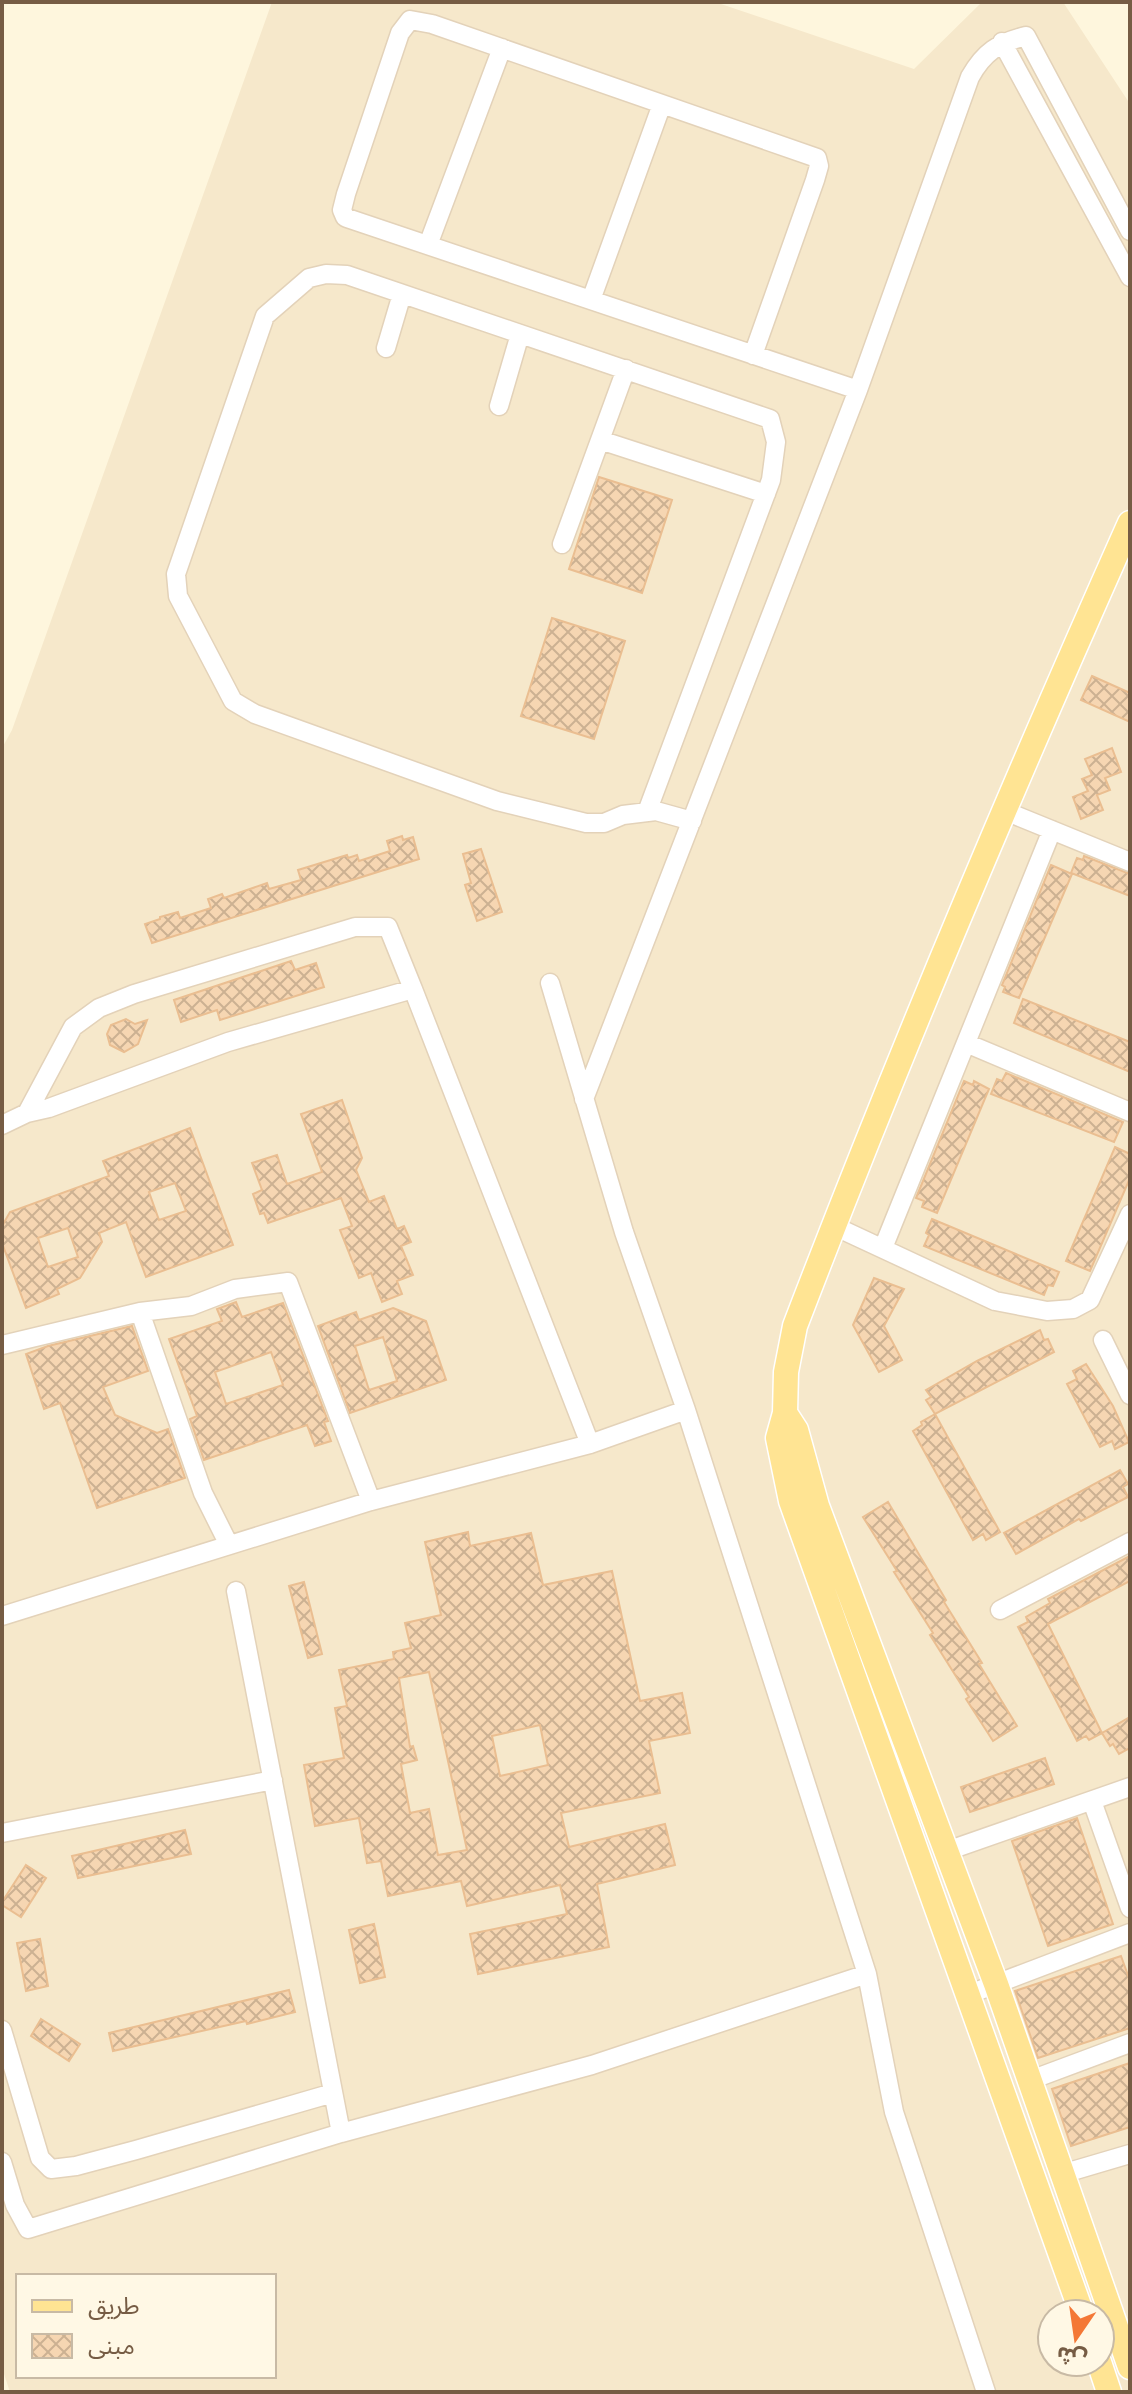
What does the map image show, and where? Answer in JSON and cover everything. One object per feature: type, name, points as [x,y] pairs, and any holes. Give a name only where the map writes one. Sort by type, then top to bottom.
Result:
[{"type":"main road","points":[[1076,2298],[791,1501],[778,1438],[785,1413],[786,1372],[795,1326],[1005,811],[1130,523]]},
{"type":"main road","points":[[785,1413],[796,1430],[817,1506],[996,1984],[1062,2174],[1122,2315],[1130,2367]]},
{"type":"street","points":[[753,355],[815,180],[819,161],[815,156],[416,20],[406,24],[400,33],[346,194],[342,212],[347,218],[753,355],[858,390]]},
{"type":"street","points":[[584,1099],[858,390],[970,77],[984,55],[1002,42],[1026,36],[1130,231]]},
{"type":"street","points":[[1002,42],[1130,277]]},
{"type":"street","points":[[428,245],[502,48]]},
{"type":"street","points":[[591,300],[662,104]]},
{"type":"street","points":[[647,812],[771,480],[776,442],[770,419],[347,275],[326,274],[309,278],[265,316],[176,574],[178,596],[233,701],[255,714],[497,801],[586,823],[604,823],[623,815],[656,811],[692,821]]},
{"type":"street","points":[[386,348],[402,294]]},
{"type":"street","points":[[499,406],[520,334]]},
{"type":"street","points":[[562,544],[626,369]]},
{"type":"street","points":[[600,440],[766,494]]},
{"type":"street","points":[[1005,811],[1130,862]]},
{"type":"street","points":[[883,1248],[1052,830]]},
{"type":"street","points":[[27,1113],[73,1027],[99,1008],[134,994],[355,927],[388,927],[590,1444]]},
{"type":"street","points":[[550,983],[624,1232],[686,1410],[867,1974],[894,2112],[986,2392]]},
{"type":"street","points":[[2,1125],[27,1113],[49,1108],[228,1042],[413,989]]},
{"type":"street","points":[[966,1043],[1130,1112]]},
{"type":"street","points":[[834,1226],[995,1301],[1047,1311],[1073,1309],[1090,1300],[1130,1214]]},
{"type":"street","points":[[2,1345],[140,1312],[191,1306],[235,1289],[288,1282],[371,1501]]},
{"type":"street","points":[[140,1312],[203,1493],[229,1545]]},
{"type":"street","points":[[1103,1340],[1130,1395]]},
{"type":"street","points":[[2,1616],[371,1501],[590,1444],[686,1410]]},
{"type":"street","points":[[1000,1610],[1130,1542]]},
{"type":"street","points":[[236,1591],[341,2133]]},
{"type":"street","points":[[2,1833],[273,1780]]},
{"type":"street","points":[[947,1851],[1130,1787]]},
{"type":"street","points":[[1092,1801],[1130,1908]]},
{"type":"street","points":[[967,1995],[1130,1933]]},
{"type":"street","points":[[2,2162],[15,2205],[28,2229],[341,2133],[592,2065],[867,1974]]},
{"type":"street","points":[[2,2030],[40,2158],[51,2169],[76,2166],[136,2150],[333,2093]]},
{"type":"street","points":[[1028,2081],[1130,2043]]},
{"type":"street","points":[[1062,2174],[1130,2154]]},
{"type":"shaded area","points":[[272,2],[715,2],[914,69],[982,2],[1063,2],[1130,104],[1130,2392],[10,2392],[2,2368],[2,748],[12,730]]},
{"type":"building","points":[[599,477],[672,500],[642,593],[569,569]]},
{"type":"building","points":[[552,618],[625,641],[594,739],[521,716]]},
{"type":"building","points":[[1092,676],[1130,693],[1130,722],[1081,700]]},
{"type":"building","points":[[1112,748],[1121,772],[1105,778],[1110,790],[1097,795],[1103,810],[1081,819],[1073,797],[1088,791],[1082,779],[1092,775],[1085,759]]},
{"type":"building","points":[[402,836],[403,840],[413,837],[419,859],[152,943],[145,924],[160,917],[178,912],[180,918],[211,908],[208,899],[222,894],[224,898],[267,883],[269,889],[301,880],[298,870],[347,855],[348,858],[357,855],[359,861],[390,851],[387,841]]},
{"type":"building","points":[[481,849],[502,912],[477,921],[465,885],[471,883],[463,854]]},
{"type":"building","points":[[1084,856],[1130,874],[1130,896],[1071,873],[1077,858],[1083,860]]},
{"type":"building","points":[[1051,865],[1072,874],[1019,998],[1003,992],[1005,987],[1002,985]]},
{"type":"building","points":[[291,961],[295,970],[316,963],[324,987],[220,1020],[217,1010],[181,1022],[174,1000]]},
{"type":"building","points":[[1023,999],[1130,1042],[1130,1072],[1014,1023]]},
{"type":"building","points":[[126,1019],[135,1024],[147,1020],[138,1044],[124,1052],[110,1045],[107,1034],[111,1025]]},
{"type":"building","points":[[1006,1073],[1123,1122],[1114,1142],[991,1094],[997,1079],[1002,1081]]},
{"type":"building","points":[[964,1081],[973,1085],[974,1081],[989,1089],[937,1213],[922,1207],[924,1201],[916,1198]]},
{"type":"building","points":[[342,1100],[362,1158],[356,1170],[369,1202],[384,1196],[397,1229],[404,1226],[411,1242],[401,1246],[413,1275],[397,1281],[402,1294],[382,1302],[371,1273],[359,1278],[340,1230],[352,1226],[341,1198],[268,1223],[264,1213],[260,1214],[253,1194],[262,1190],[252,1163],[277,1155],[287,1184],[322,1172],[301,1114]]},
{"type":"building","points":[[190,1128],[233,1245],[146,1277],[126,1222],[99,1233],[102,1242],[80,1278],[57,1289],[59,1294],[26,1308],[2,1243],[2,1226],[10,1212],[109,1176],[103,1161]],"holes":[[[175,1183],[186,1211],[159,1220],[149,1192]],[[68,1228],[78,1257],[48,1267],[38,1238]]]},
{"type":"building","points":[[1115,1147],[1130,1154],[1130,1178],[1090,1271],[1066,1261]]},
{"type":"building","points":[[932,1219],[1059,1272],[1053,1286],[1048,1285],[1044,1295],[924,1246]]},
{"type":"building","points":[[874,1278],[904,1289],[884,1326],[902,1360],[879,1372],[853,1325]]},
{"type":"building","points":[[236,1302],[242,1317],[283,1303],[328,1421],[324,1422],[331,1441],[315,1446],[307,1425],[204,1460],[190,1419],[197,1416],[169,1339],[222,1321],[217,1309]],"holes":[[[271,1352],[283,1385],[226,1404],[215,1372]]]},
{"type":"building","points":[[393,1308],[426,1321],[446,1380],[350,1413],[318,1326],[356,1312],[359,1320]],"holes":[[[383,1337],[397,1381],[369,1390],[355,1346]]]},
{"type":"building","points":[[132,1326],[148,1371],[103,1387],[115,1415],[157,1433],[168,1429],[185,1478],[97,1508],[60,1403],[44,1409],[26,1354]]},
{"type":"building","points":[[1040,1330],[1054,1352],[935,1414],[926,1400],[931,1397],[926,1390]]},
{"type":"building","points":[[1086,1364],[1113,1406],[1129,1442],[1115,1449],[1112,1441],[1100,1447],[1067,1384],[1077,1379],[1073,1371]]},
{"type":"building","points":[[935,1414],[1000,1532],[986,1540],[983,1534],[973,1540],[913,1431]]},
{"type":"building","points":[[1120,1470],[1128,1484],[1123,1487],[1128,1497],[1081,1521],[1079,1519],[1016,1554],[1004,1533]]},
{"type":"building","points":[[888,1502],[1017,1726],[993,1741],[863,1517]]},
{"type":"building","points":[[468,1532],[470,1546],[531,1533],[543,1585],[612,1571],[640,1701],[682,1693],[690,1733],[649,1741],[660,1793],[561,1813],[569,1847],[665,1824],[675,1865],[597,1884],[609,1947],[478,1974],[470,1934],[567,1914],[560,1885],[467,1906],[461,1881],[388,1896],[381,1861],[367,1863],[359,1818],[315,1826],[304,1765],[344,1758],[335,1708],[347,1706],[339,1670],[394,1659],[393,1652],[411,1648],[405,1623],[441,1615],[425,1542]],"holes":[[[429,1672],[467,1850],[438,1855],[429,1809],[410,1813],[401,1764],[417,1760],[413,1746],[410,1747],[399,1678]],[[540,1725],[548,1765],[500,1776],[492,1736]]]},
{"type":"building","points":[[1130,1556],[1130,1581],[1048,1624],[1102,1733],[1089,1740],[1086,1736],[1077,1741],[1018,1627],[1028,1622],[1026,1617],[1050,1603],[1048,1599]]},
{"type":"building","points":[[304,1582],[322,1654],[308,1658],[289,1586]]},
{"type":"building","points":[[1130,1717],[1130,1748],[1119,1754],[1102,1733]]},
{"type":"building","points":[[1045,1758],[1054,1784],[970,1812],[961,1787]]},
{"type":"building","points":[[1077,1818],[1113,1924],[1048,1946],[1012,1841]]},
{"type":"building","points":[[185,1830],[191,1854],[78,1878],[72,1856]]},
{"type":"building","points":[[26,1865],[46,1878],[21,1917],[2,1902]]},
{"type":"building","points":[[374,1924],[385,1977],[360,1983],[349,1930]]},
{"type":"building","points":[[40,1939],[48,1986],[26,1991],[17,1943]]},
{"type":"building","points":[[1121,1956],[1130,1981],[1130,2028],[1038,2058],[1015,1991]]},
{"type":"building","points":[[289,1990],[295,2012],[113,2051],[109,2033]]},
{"type":"building","points":[[41,2019],[80,2044],[69,2061],[31,2036]]},
{"type":"building","points":[[1130,2063],[1130,2127],[1071,2146],[1052,2089]]}]
